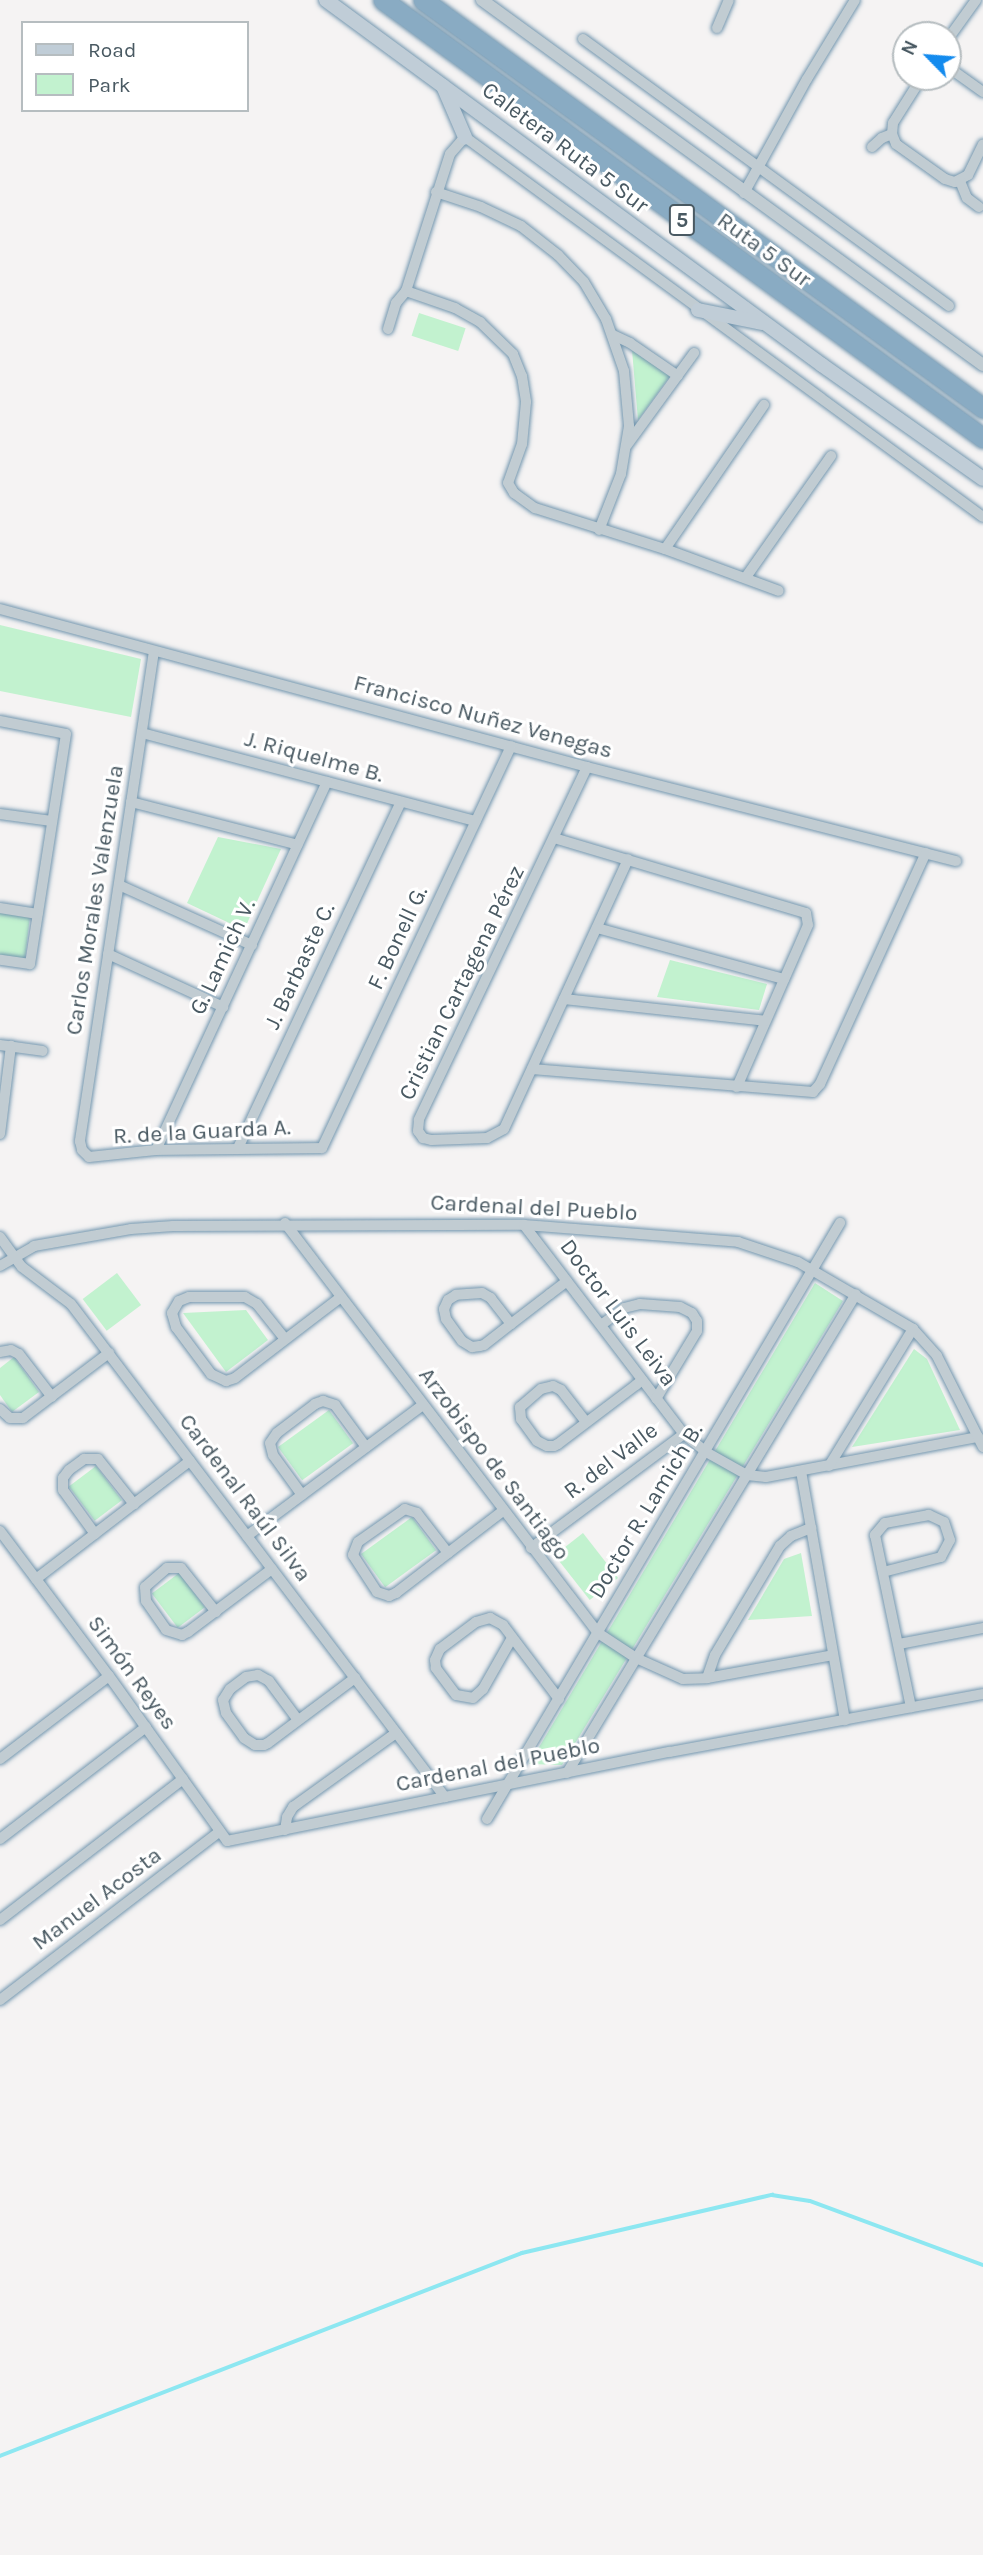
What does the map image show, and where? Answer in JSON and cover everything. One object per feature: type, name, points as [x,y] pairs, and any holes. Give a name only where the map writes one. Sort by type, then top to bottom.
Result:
[{"type":"highway","name":"Ruta 5 Sur","points":[[383,0],[983,438]]},
{"type":"highway","name":"Ruta 5 Sur","points":[[423,0],[983,408]]},
{"type":"main road","name":"Caletera Ruta 5 Sur","points":[[326,0],[766,324],[983,479]]},
{"type":"main road","points":[[443,85],[466,137]]},
{"type":"main road","points":[[698,310],[766,324]]},
{"type":"street","points":[[482,0],[983,365]]},
{"type":"street","points":[[717,28],[729,0]]},
{"type":"street","points":[[744,193],[807,79],[855,0]]},
{"type":"street","points":[[961,21],[976,0]]},
{"type":"street","points":[[583,40],[949,306]]},
{"type":"street","points":[[962,77],[983,92]]},
{"type":"street","points":[[913,91],[893,123],[892,134],[900,147],[946,180],[960,181],[968,175],[983,144]]},
{"type":"street","points":[[872,147],[892,134]]},
{"type":"street","points":[[388,329],[396,303],[407,291],[450,153],[466,137],[983,517]]},
{"type":"street","points":[[960,181],[967,198],[979,207]]},
{"type":"street","points":[[436,192],[498,214],[521,226],[558,255],[598,303],[613,335],[627,389],[627,444],[617,488],[599,530]]},
{"type":"street","points":[[407,291],[455,308],[480,322],[513,354],[522,376],[526,402],[522,444],[508,483],[514,493],[535,508],[665,549],[779,591]]},
{"type":"street","points":[[613,335],[630,343],[678,376]]},
{"type":"street","points":[[627,444],[694,353]]},
{"type":"street","points":[[665,549],[764,405]]},
{"type":"street","points":[[746,577],[831,456]]},
{"type":"street","name":"Francisco Nuñez Venegas","points":[[0,609],[511,747],[956,861]]},
{"type":"street","name":"Carlos Morales Valenzuela","points":[[85,1154],[80,1141],[154,651]]},
{"type":"street","points":[[0,721],[66,734],[30,964],[0,960]]},
{"type":"street","name":"J. Riquelme B.","points":[[142,733],[476,821]]},
{"type":"street","name":"F. Bonell G.","points":[[322,1148],[511,747]]},
{"type":"street","name":"Cristian Cartagena Pérez","points":[[587,767],[419,1120],[420,1134],[432,1140],[496,1136],[506,1124],[628,859]]},
{"type":"street","name":"G. Lamich V.","points":[[156,1150],[327,782]]},
{"type":"street","points":[[131,802],[298,845]]},
{"type":"street","name":"J. Barbaste C.","points":[[238,1148],[401,802]]},
{"type":"street","points":[[0,814],[52,821]]},
{"type":"street","points":[[554,838],[806,913],[809,922],[737,1087]]},
{"type":"street","points":[[532,1069],[813,1091],[926,853]]},
{"type":"street","points":[[119,885],[252,945]]},
{"type":"street","points":[[0,908],[38,914]]},
{"type":"street","points":[[597,928],[784,979]]},
{"type":"street","points":[[108,954],[223,1007]]},
{"type":"street","points":[[564,999],[765,1021]]},
{"type":"street","points":[[0,1134],[5,1046],[43,1051]]},
{"type":"street","name":"R. de la Guarda A.","points":[[85,1154],[94,1158],[156,1150],[322,1148]]},
{"type":"street","name":"Cardenal del Pueblo","points":[[0,1266],[12,1257],[43,1244],[131,1229],[285,1223],[524,1225],[738,1242],[782,1255],[813,1270],[913,1328],[937,1356],[980,1442]]},
{"type":"street","name":"Arzobispo de Santiago","points":[[285,1223],[598,1633],[636,1658],[678,1678],[707,1678],[833,1655]]},
{"type":"street","name":"Doctor R. Lamich B.","points":[[487,1819],[840,1223]]},
{"type":"street","name":"Doctor Luis Leiva","points":[[524,1225],[684,1434],[706,1451],[747,1475]]},
{"type":"street","name":"Cardenal Raúl Silva","points":[[0,1237],[12,1257],[22,1267],[66,1298],[445,1797]]},
{"type":"street","points":[[512,1324],[491,1298],[482,1293],[456,1295],[448,1300],[444,1309],[449,1323],[462,1341],[472,1347],[484,1345],[512,1324],[567,1281]]},
{"type":"street","points":[[567,1773],[856,1294]]},
{"type":"street","points":[[285,1339],[257,1304],[245,1297],[188,1297],[176,1304],[172,1313],[176,1327],[211,1374],[222,1381],[235,1378],[341,1297]]},
{"type":"street","points":[[601,1325],[624,1308],[640,1304],[680,1307],[692,1312],[696,1331],[656,1399]]},
{"type":"street","points":[[829,1466],[913,1328]]},
{"type":"street","points":[[0,1352],[11,1350],[19,1354],[52,1396]]},
{"type":"street","points":[[0,1409],[10,1418],[19,1419],[109,1353]]},
{"type":"street","points":[[586,1422],[561,1390],[553,1386],[541,1388],[520,1407],[523,1422],[537,1441],[547,1446],[558,1444],[642,1380]]},
{"type":"street","points":[[302,1495],[273,1455],[270,1443],[274,1435],[306,1411],[319,1402],[331,1403],[366,1447]]},
{"type":"street","points":[[247,1536],[423,1405]]},
{"type":"street","name":"R. del Valle","points":[[531,1548],[684,1434]]},
{"type":"street","points":[[747,1475],[766,1477],[980,1442]]},
{"type":"street","points":[[95,1534],[63,1490],[63,1478],[74,1466],[88,1458],[102,1462],[134,1503]]},
{"type":"street","points":[[36,1579],[190,1461]]},
{"type":"street","points":[[801,1471],[845,1720]]},
{"type":"street","points":[[448,1553],[417,1513],[405,1509],[358,1542],[353,1551],[355,1562],[377,1592],[389,1596],[448,1553],[503,1511]]},
{"type":"street","points":[[883,1572],[941,1557],[950,1540],[944,1522],[939,1517],[929,1515],[881,1524],[875,1535],[911,1707]]},
{"type":"street","points":[[707,1678],[715,1655],[780,1546],[791,1536],[811,1528]]},
{"type":"street","name":"Simón Reyes","points":[[0,1531],[109,1676],[227,1842]]},
{"type":"street","points":[[216,1612],[181,1568],[167,1567],[145,1587],[146,1601],[173,1635],[185,1634],[216,1612],[272,1569]]},
{"type":"street","points":[[512,1638],[483,1689],[473,1698],[456,1695],[436,1668],[436,1656],[440,1649],[480,1619],[495,1619],[512,1638],[559,1699]]},
{"type":"street","points":[[898,1644],[983,1628]]},
{"type":"street","points":[[298,1720],[269,1681],[258,1675],[246,1676],[230,1689],[223,1700],[226,1713],[244,1738],[255,1745],[268,1743],[355,1678]]},
{"type":"street","points":[[0,1759],[109,1676]]},
{"type":"street","name":"Cardenal del Pueblo","points":[[227,1842],[508,1784],[983,1694]]},
{"type":"street","points":[[0,1839],[146,1727]]},
{"type":"street","points":[[285,1830],[287,1817],[293,1807],[396,1733]]},
{"type":"street","points":[[0,1920],[183,1779]]},
{"type":"street","name":"Manuel Acosta","points":[[0,2000],[220,1831]]},
{"type":"green space","points":[[419,313],[466,328],[458,351],[412,336]]},
{"type":"green space","points":[[632,350],[670,376],[638,420]]},
{"type":"green space","points":[[0,625],[141,659],[131,717],[0,691]]},
{"type":"green space","points":[[218,837],[281,849],[244,930],[187,903]]},
{"type":"green space","points":[[0,912],[30,916],[25,959],[0,955]]},
{"type":"green space","points":[[670,960],[767,984],[759,1010],[657,997]]},
{"type":"green space","points":[[117,1273],[141,1305],[107,1331],[83,1299]]},
{"type":"green space","points":[[815,1283],[843,1301],[562,1765],[529,1764]]},
{"type":"green space","points":[[246,1310],[268,1340],[226,1372],[183,1313]]},
{"type":"green space","points":[[914,1349],[927,1359],[960,1430],[852,1447]]},
{"type":"green space","points":[[14,1357],[39,1392],[12,1412],[0,1395],[0,1368]]},
{"type":"green space","points":[[329,1410],[353,1443],[302,1480],[278,1447]]},
{"type":"green space","points":[[96,1466],[122,1500],[95,1521],[69,1486]]},
{"type":"green space","points":[[412,1517],[436,1550],[385,1587],[361,1554]]},
{"type":"green space","points":[[583,1533],[618,1578],[590,1600],[555,1555]]},
{"type":"green space","points":[[801,1553],[812,1616],[748,1620],[784,1559]]},
{"type":"green space","points":[[179,1573],[205,1607],[178,1628],[152,1593]]},
{"type":"waterway","points":[[0,2456],[522,2253],[772,2195],[810,2201],[983,2265]]}]
